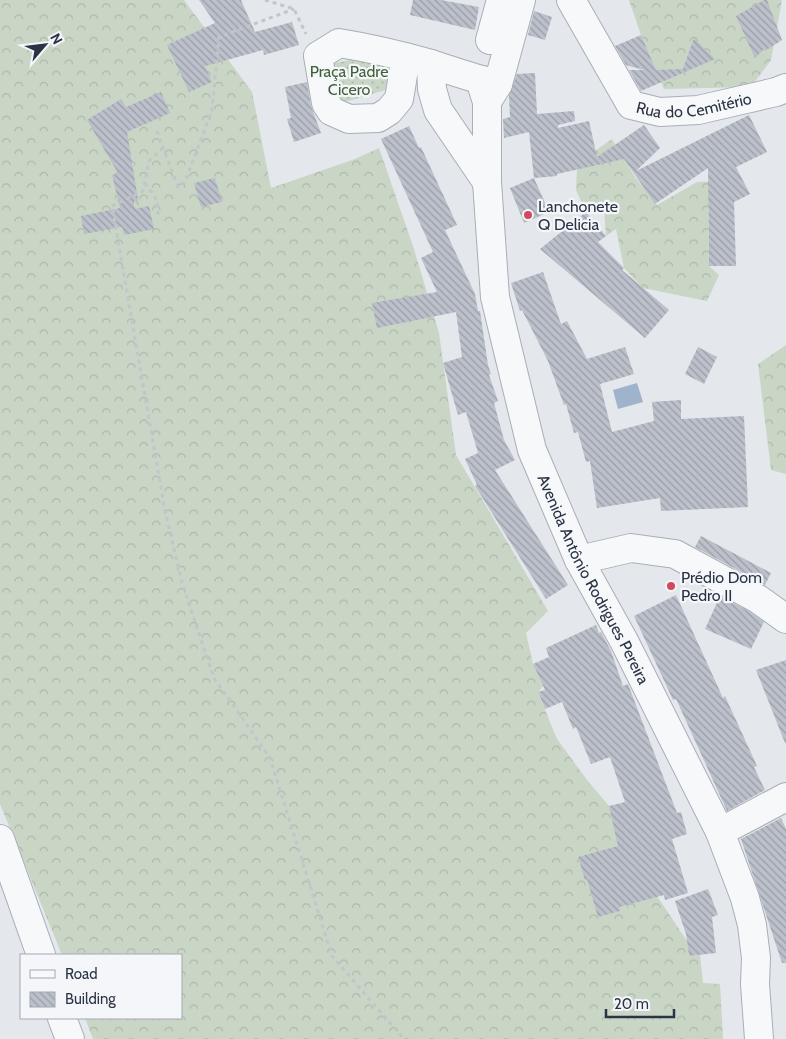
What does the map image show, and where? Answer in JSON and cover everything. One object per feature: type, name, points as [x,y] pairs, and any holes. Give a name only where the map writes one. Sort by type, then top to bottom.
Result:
[{"type":"street","points":[[488,89],[500,0]]},
{"type":"street","points":[[488,89],[521,0]]},
{"type":"street","name":"Rua do Cemitério","points":[[570,0],[631,105],[660,112],[698,110],[786,88]]},
{"type":"street","points":[[487,182],[438,110],[432,88],[418,61],[488,89]]},
{"type":"street","name":"Avenida Antônio Rodrigues Pereira","points":[[488,89],[487,182],[496,297],[532,450],[579,560],[624,641],[720,832],[745,898],[752,925],[756,958],[755,984],[759,1039]]},
{"type":"street","points":[[579,560],[631,548],[675,554],[758,599],[786,619]]},
{"type":"street","points":[[720,832],[786,797]]},
{"type":"street","points":[[0,839],[41,954]]},
{"type":"street","points":[[62,1019],[70,1039]]},
{"type":"path","points":[[157,131],[178,186],[185,182],[212,110],[219,37],[294,9],[265,0]]},
{"type":"path","points":[[163,148],[150,161],[143,190],[112,206],[165,511],[182,583],[214,678],[270,758],[332,956],[404,1039]]},
{"type":"path","points":[[145,183],[157,200],[158,215]]},
{"type":"green space","points":[[0,0],[184,0],[252,92],[271,188],[355,159],[379,148],[413,246],[439,333],[456,455],[548,611],[526,633],[533,664],[543,686],[538,693],[557,739],[609,806],[614,825],[641,872],[687,941],[689,956],[700,955],[703,983],[720,984],[723,1039],[93,1039],[85,1019],[182,1019],[182,954],[62,954],[0,804]]},
{"type":"green space","points":[[629,0],[782,0],[771,60],[751,87],[664,89],[641,35]]},
{"type":"green space","name":"Praça Padre Cicero","points":[[381,54],[392,88],[335,105],[324,65]]},
{"type":"green space","points":[[612,139],[635,177],[657,205],[697,182],[718,181],[730,205],[708,207],[709,266],[719,275],[707,301],[643,288],[624,268],[616,229],[606,236],[604,208],[586,212],[576,190],[577,169],[595,151]]},
{"type":"green space","points":[[786,345],[786,474],[771,470],[758,364]]},
{"type":"water","points":[[637,383],[643,402],[618,409],[613,390]]},
{"type":"building","points":[[199,0],[241,0],[255,32],[292,22],[299,45],[264,55],[263,50],[205,66],[212,82],[189,92],[167,45],[215,23]]},
{"type":"building","points":[[413,0],[441,0],[479,7],[475,30],[410,15]]},
{"type":"building","points":[[767,0],[782,40],[765,51],[764,49],[755,58],[736,16]]},
{"type":"building","points":[[534,11],[552,17],[545,40],[528,35]]},
{"type":"building","points":[[641,35],[656,70],[683,69],[694,38],[715,59],[641,91],[629,70],[644,70],[626,65],[615,46]]},
{"type":"building","points":[[535,73],[537,114],[574,111],[575,121],[558,125],[558,128],[589,121],[597,157],[644,125],[660,148],[636,171],[749,115],[767,152],[736,167],[750,194],[734,202],[736,266],[709,266],[708,168],[655,204],[624,159],[557,174],[557,176],[534,178],[529,132],[504,138],[503,119],[510,117],[509,95],[517,74]]},
{"type":"building","points":[[307,82],[311,106],[321,133],[294,142],[287,119],[291,118],[285,87]]},
{"type":"building","points":[[161,92],[170,113],[127,132],[139,206],[134,200],[134,209],[149,206],[154,229],[124,235],[122,227],[84,234],[81,216],[120,208],[112,175],[118,173],[87,120],[121,99],[126,107]]},
{"type":"building","points":[[409,126],[419,148],[421,147],[457,225],[445,230],[475,294],[478,311],[480,311],[491,374],[489,375],[498,401],[494,403],[504,440],[515,460],[495,470],[568,585],[546,599],[475,486],[477,485],[465,459],[478,453],[466,412],[458,415],[443,363],[462,357],[456,312],[377,328],[372,303],[437,292],[421,258],[433,252],[381,139]]},
{"type":"building","points":[[215,178],[222,202],[201,207],[194,183]]},
{"type":"building","points":[[534,178],[549,212],[524,223],[510,188]]},
{"type":"building","points":[[586,212],[606,236],[598,242],[624,268],[622,270],[669,310],[645,338],[540,249]]},
{"type":"building","points":[[543,272],[561,324],[567,321],[587,359],[625,347],[634,374],[600,384],[612,432],[654,421],[652,402],[681,400],[681,419],[744,416],[748,507],[661,511],[660,498],[597,508],[590,461],[586,462],[578,432],[574,433],[566,404],[564,405],[548,361],[522,310],[520,311],[511,283]]},
{"type":"building","points":[[698,347],[717,357],[704,384],[685,374]]},
{"type":"building","points":[[701,536],[771,573],[765,585],[695,547]]},
{"type":"building","points":[[676,595],[723,698],[725,696],[757,766],[754,767],[765,790],[727,811],[676,699],[673,700],[634,616]]},
{"type":"building","points":[[720,596],[764,622],[751,649],[705,629]]},
{"type":"building","points":[[596,625],[611,651],[623,686],[628,684],[677,813],[681,812],[687,834],[672,839],[688,893],[665,900],[664,895],[619,907],[620,911],[598,917],[587,879],[585,880],[578,857],[618,846],[609,806],[625,802],[610,757],[591,764],[576,727],[573,729],[562,702],[545,709],[538,692],[545,690],[533,664],[549,657],[546,648]]},
{"type":"building","points":[[786,660],[786,743],[785,743],[756,670]]},
{"type":"building","points":[[781,818],[786,829],[786,963],[782,963],[741,839]]},
{"type":"building","points":[[708,889],[718,915],[712,917],[716,953],[689,956],[686,934],[675,901]]},
{"type":"place","name":"Lanchonete Q Delicia","points":[[528,215]]},
{"type":"place","name":"Prédio Dom Pedro II","points":[[671,586]]}]
